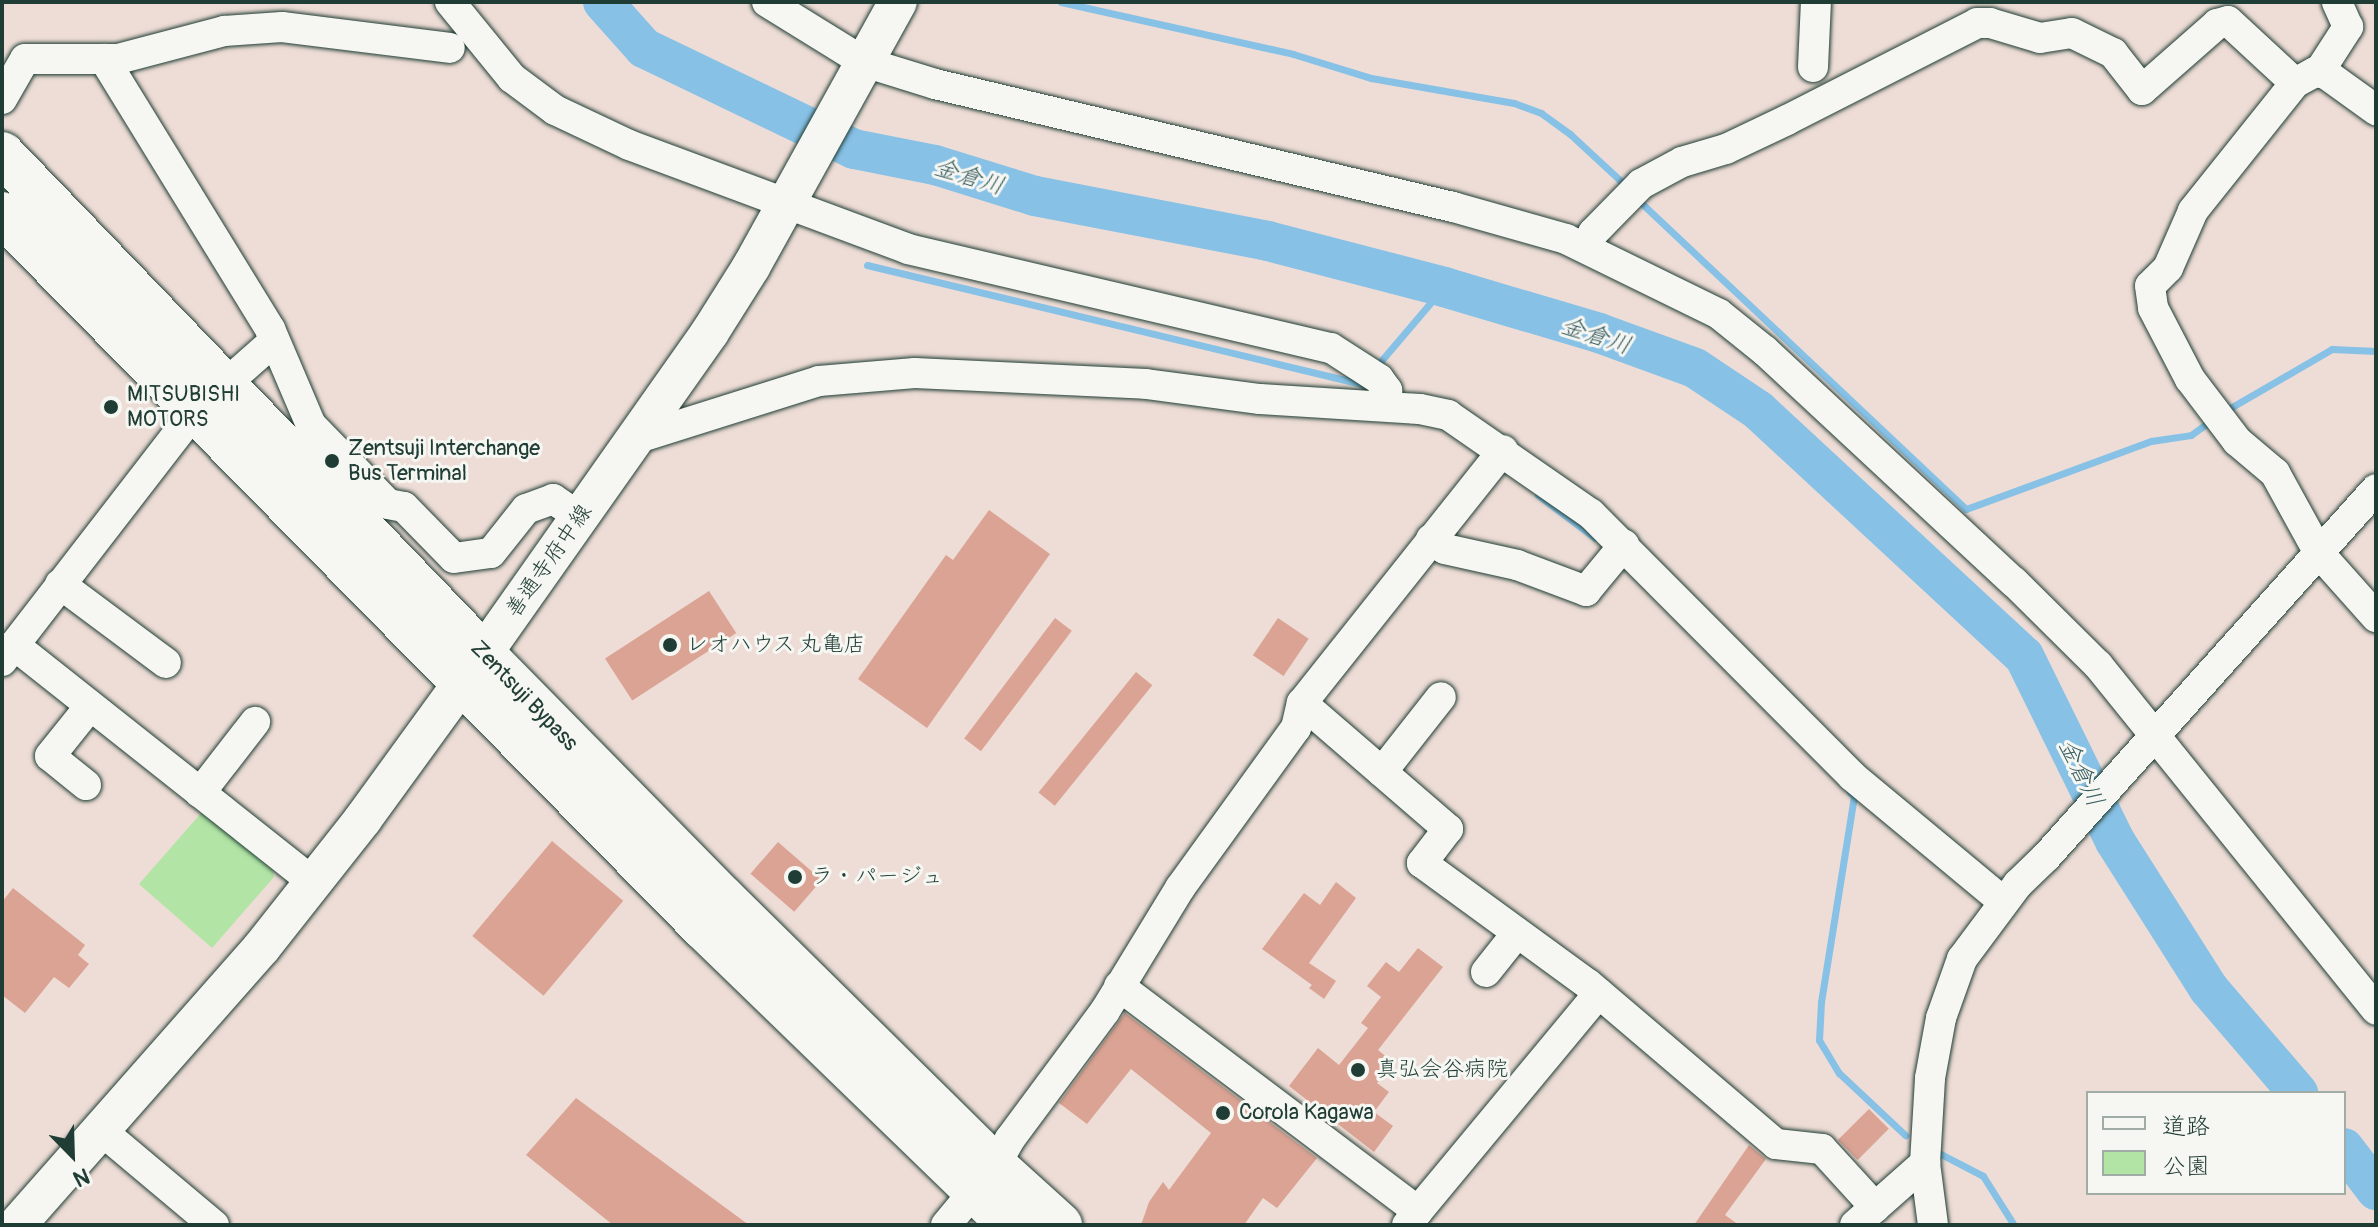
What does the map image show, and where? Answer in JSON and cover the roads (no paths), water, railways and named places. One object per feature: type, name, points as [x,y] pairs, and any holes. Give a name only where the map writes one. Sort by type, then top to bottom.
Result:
[{"type":"highway","name":"Zentsuji Bypass","points":[[2,154],[209,398]]},
{"type":"highway","name":"Zentsuji Bypass","points":[[2,214],[209,398],[473,668],[704,928],[985,1179],[1060,1225]]},
{"type":"highway","name":"Zentsuji Bypass","points":[[985,1179],[1011,1225]]},
{"type":"main road","name":"善通寺府中線","points":[[17,1225],[103,1132],[262,947],[473,668],[710,332],[898,2]]},
{"type":"street","points":[[450,2],[512,78],[555,110],[629,145],[791,194],[908,249],[1331,348],[1378,385],[1448,415],[1503,450],[1591,514],[1619,551],[1841,766],[2004,902]]},
{"type":"street","points":[[767,2],[860,70],[1453,207],[1586,247],[1719,314],[1765,351],[2014,582],[2098,665],[2264,875],[2376,1010]]},
{"type":"street","points":[[1813,67],[1816,2]]},
{"type":"street","points":[[2337,2],[2348,27],[2193,211],[2168,268],[2150,286],[2153,308],[2190,379],[2237,441],[2275,473],[2319,553],[2376,617]]},
{"type":"street","points":[[1586,247],[1593,233],[1641,184],[1682,162],[1726,149],[1787,120],[1977,23],[1990,23],[2040,38],[2072,33],[2113,53],[2142,90],[2217,24],[2228,21],[2307,78],[2376,110]]},
{"type":"street","points":[[2,99],[14,55],[104,59],[224,31],[282,27],[450,48]]},
{"type":"street","points":[[104,59],[238,276],[274,341],[311,425],[388,504],[404,507],[454,558],[491,553],[526,509],[553,499],[580,517]]},
{"type":"street","points":[[274,341],[209,398],[8,653],[90,706],[313,882]]},
{"type":"street","points":[[635,439],[819,381],[915,373],[1131,383],[1260,399],[1378,385]]},
{"type":"street","points":[[946,1225],[985,1179],[1119,986],[1180,888],[1296,728],[1302,703],[1503,450]]},
{"type":"street","points":[[1933,1225],[1925,1163],[1930,1078],[1941,1018],[1962,959],[2004,902],[2376,489]]},
{"type":"street","points":[[1431,539],[1445,549],[1517,565],[1586,591],[1619,551]]},
{"type":"street","points":[[60,584],[166,663]]},
{"type":"street","points":[[1382,772],[1441,697]]},
{"type":"street","points":[[1302,703],[1448,829],[1422,863],[1599,993],[1776,1144],[1822,1149],[1865,1216],[1925,1163]]},
{"type":"street","points":[[86,785],[50,756],[90,706]]},
{"type":"street","points":[[200,793],[255,722]]},
{"type":"street","points":[[1486,972],[1517,933]]},
{"type":"street","points":[[1119,986],[1324,1144],[1413,1218],[1599,993]]},
{"type":"street","points":[[103,1132],[214,1225]]},
{"type":"waterway","name":"金倉川","points":[[603,2],[644,48],[854,149],[935,165],[1035,196],[1268,241],[1444,287],[1599,333],[1695,368],[1758,410],[2024,656],[2115,841],[2209,989],[2296,1091]]},
{"type":"waterway","points":[[1061,2],[1293,54],[1371,78],[1514,103],[1541,113],[1570,134],[1624,184]]},
{"type":"waterway","points":[[1637,199],[1966,509],[2151,441],[2191,435],[2210,421]]},
{"type":"waterway","points":[[867,265],[1362,384],[1365,381]]},
{"type":"waterway","points":[[1375,368],[1444,287]]},
{"type":"waterway","points":[[2225,411],[2332,349],[2376,351]]},
{"type":"waterway","points":[[1538,495],[1595,538]]},
{"type":"waterway","points":[[1850,792],[1854,796],[1821,1002],[1819,1040],[1839,1073],[1905,1135]]},
{"type":"waterway","points":[[1935,1151],[1983,1176],[2014,1225]]},
{"type":"waterway","name":"金倉川","points":[[2346,1151],[2376,1190]]},
{"type":"place","name":"MITSUBISHI MOTORS","points":[[111,407]]},
{"type":"place","name":"Zentsuji Interchange Bus Terminal","points":[[332,461]]},
{"type":"place","name":"レオハウス 丸亀店","points":[[670,645]]},
{"type":"place","name":"ラ・パージュ","points":[[795,877]]},
{"type":"place","name":"真弘会谷病院","points":[[1358,1070]]},
{"type":"place","name":"Corola Kagawa","points":[[1223,1113]]}]
